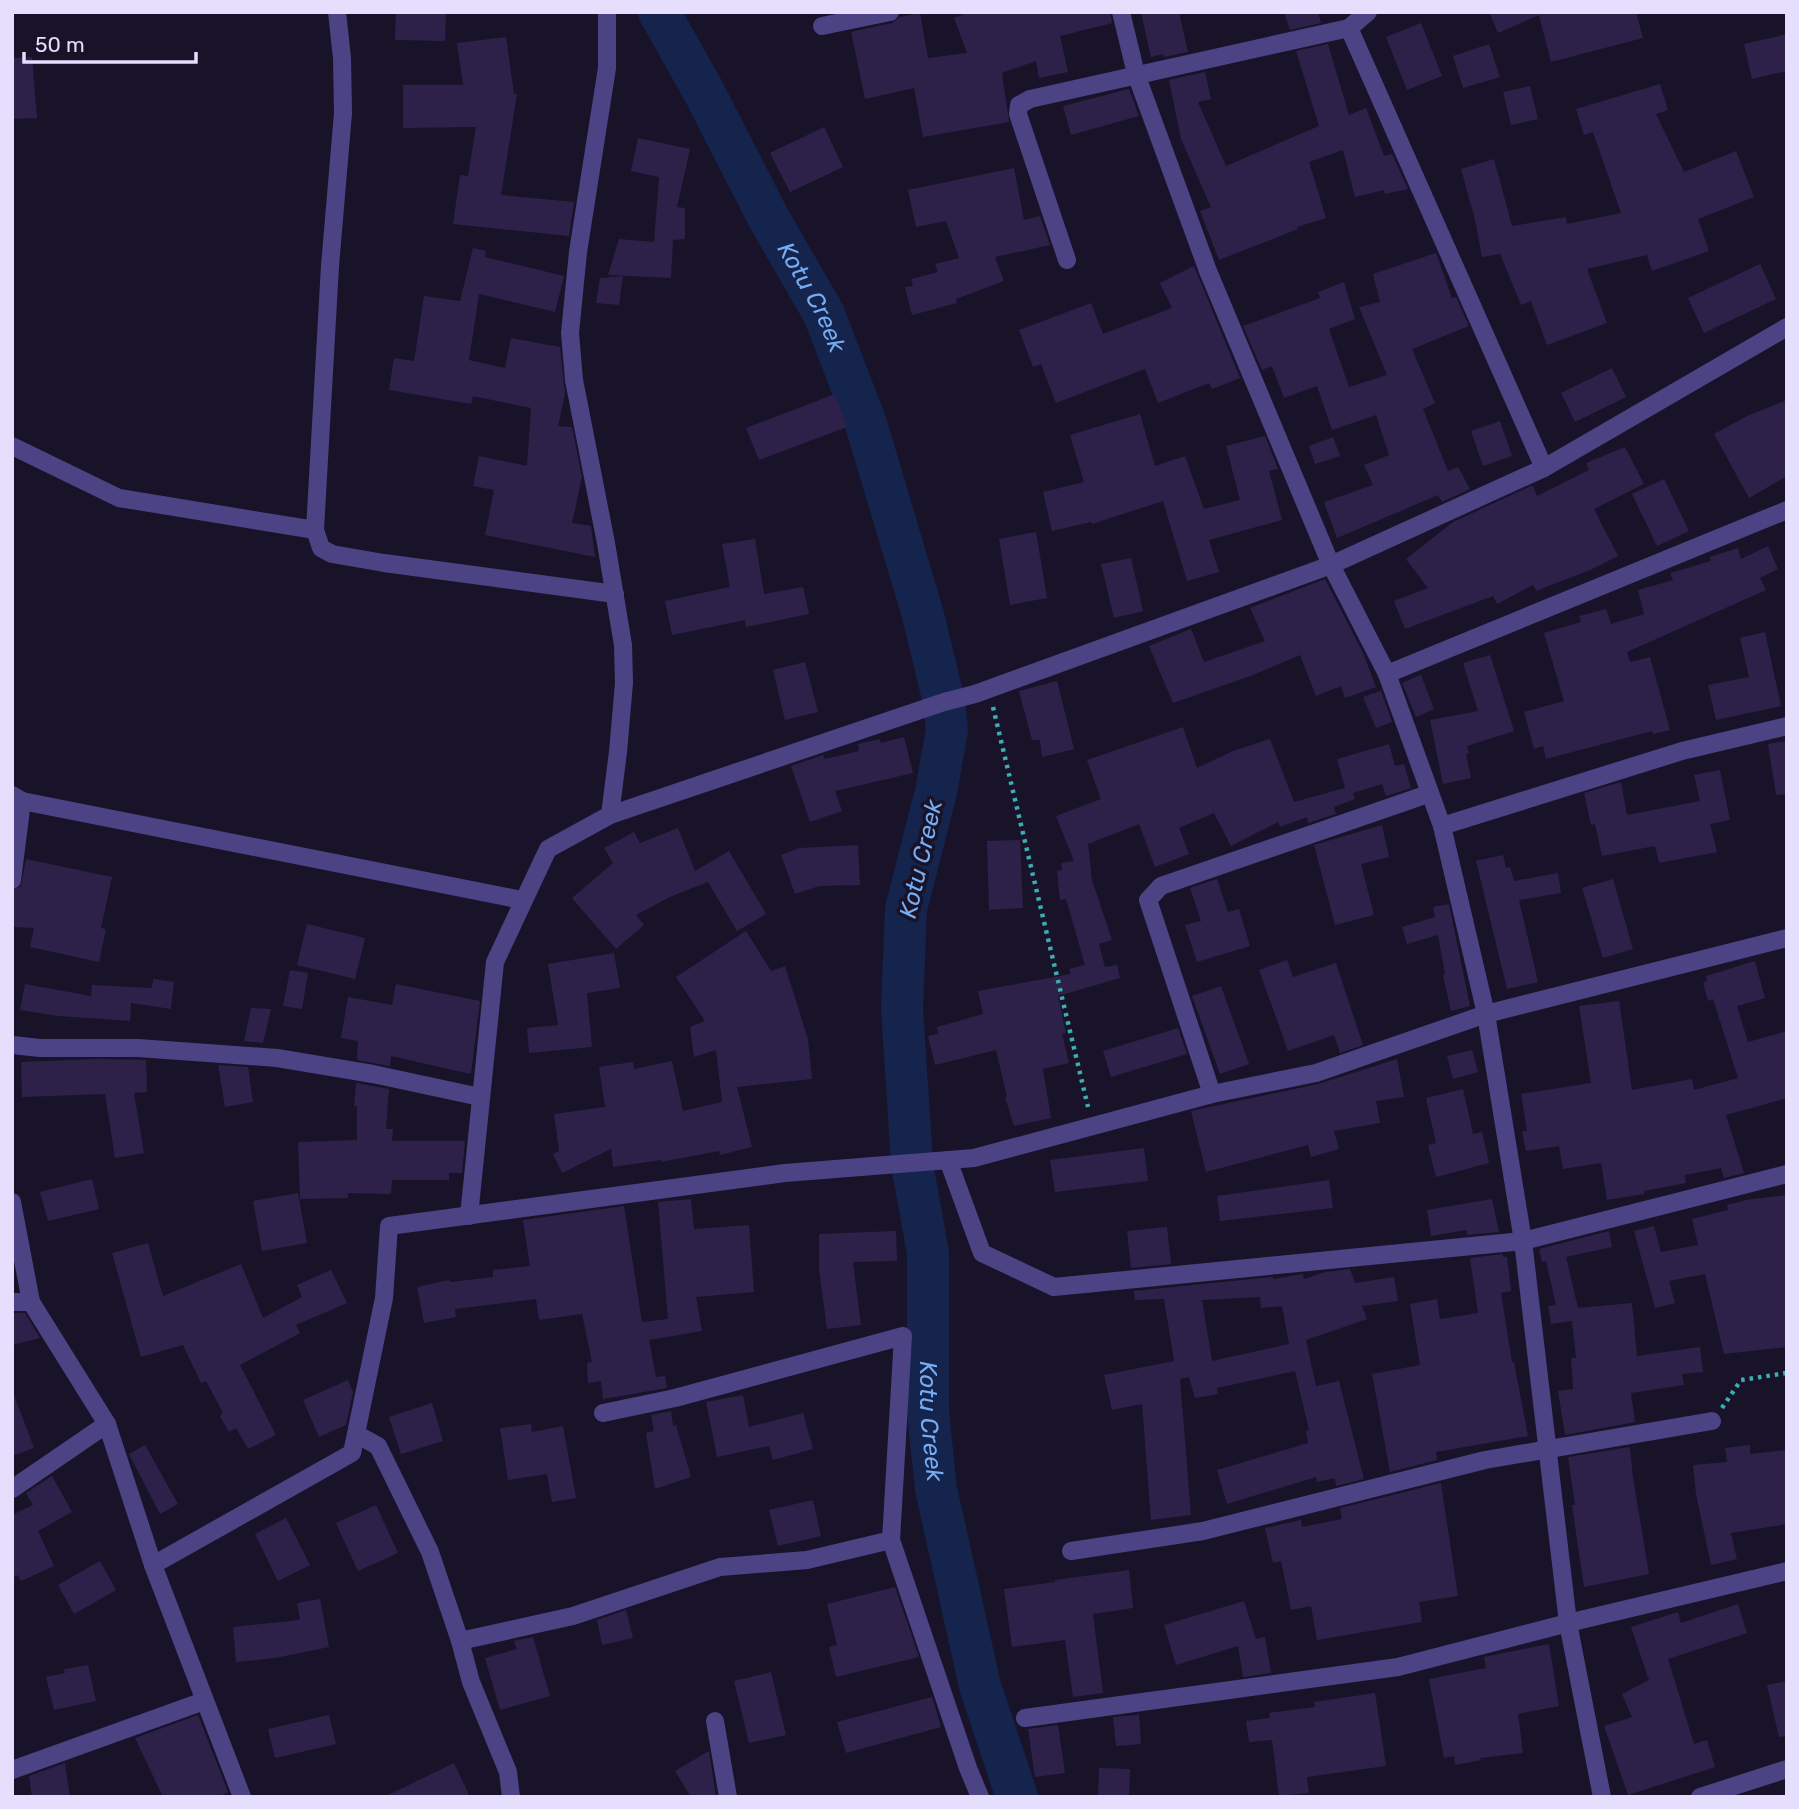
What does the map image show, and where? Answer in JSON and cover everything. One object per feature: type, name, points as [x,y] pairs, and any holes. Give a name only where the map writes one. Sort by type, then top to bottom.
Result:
[{"type":"street","points":[[337,12],[342,58],[343,113],[330,267],[315,530],[317,541],[321,548],[332,554],[615,594]]},
{"type":"street","points":[[607,12],[607,68],[578,252],[570,333],[574,380],[623,645],[624,683],[610,815]]},
{"type":"street","points":[[822,26],[890,12]]},
{"type":"street","points":[[1122,12],[1136,74],[1208,271],[1331,565],[1387,674],[1441,826],[1486,1013],[1523,1241],[1568,1623],[1602,1797]]},
{"type":"street","points":[[1067,260],[1018,114],[1018,105],[1030,99],[1136,74],[1349,27],[1368,12]]},
{"type":"street","points":[[1349,27],[1544,468]]},
{"type":"street","points":[[469,1216],[495,962],[548,849],[610,815],[989,689],[1331,565],[1544,468],[1787,327]]},
{"type":"street","points":[[12,446],[119,498],[315,530]]},
{"type":"street","points":[[1387,674],[1787,510]]},
{"type":"street","points":[[1441,826],[1682,751],[1787,726]]},
{"type":"street","points":[[1212,1094],[1147,900],[1161,886],[1428,794]]},
{"type":"street","points":[[12,880],[17,798],[522,900]]},
{"type":"street","points":[[153,1565],[352,1453],[384,1298],[389,1226],[785,1173],[974,1158],[1212,1094],[1316,1073],[1486,1013],[1787,938]]},
{"type":"street","points":[[12,1045],[40,1048],[138,1048],[277,1058],[373,1074],[480,1097]]},
{"type":"street","points":[[948,1160],[982,1253],[1054,1287],[1523,1241],[1787,1174]]},
{"type":"street","points":[[12,1202],[31,1302],[107,1424],[153,1565],[242,1797]]},
{"type":"street","points":[[12,1302],[31,1302]]},
{"type":"street","points":[[603,1413],[675,1398],[903,1336],[891,1540],[980,1797]]},
{"type":"street","points":[[1071,1552],[1203,1531],[1485,1460],[1712,1421]]},
{"type":"street","points":[[12,1489],[107,1424]]},
{"type":"street","points":[[356,1434],[378,1446],[430,1552],[471,1682],[508,1772],[511,1797]]},
{"type":"street","points":[[460,1641],[573,1616],[720,1567],[807,1560],[891,1540]]},
{"type":"street","points":[[1026,1718],[1398,1667],[1787,1571]]},
{"type":"street","points":[[12,1770],[204,1702]]},
{"type":"street","points":[[715,1721],[728,1797]]},
{"type":"street","points":[[1700,1797],[1787,1769]]},
{"type":"path","points":[[989,689],[1093,1125]]},
{"type":"path","points":[[1712,1421],[1741,1380],[1787,1373]]},
{"type":"building","points":[[396,12],[446,12],[445,41],[395,40]]},
{"type":"building","points":[[970,12],[1110,12],[1112,23],[1060,36],[1068,72],[1039,78],[1036,61],[1002,73],[1009,122],[923,137],[914,88],[865,99],[851,32],[892,23],[900,17],[920,13],[928,58],[967,53],[954,18]]},
{"type":"building","points":[[1141,12],[1179,12],[1188,52],[1151,57]]},
{"type":"building","points":[[1284,12],[1318,12],[1321,23],[1290,30]]},
{"type":"building","points":[[1489,12],[1636,12],[1643,38],[1551,62],[1539,15],[1498,33]]},
{"type":"building","points":[[1421,23],[1442,76],[1407,90],[1386,37]]},
{"type":"building","points":[[1787,34],[1787,71],[1752,79],[1744,44]]},
{"type":"building","points":[[506,37],[514,94],[517,94],[501,195],[574,202],[569,236],[453,224],[460,175],[468,176],[476,127],[403,128],[403,85],[463,85],[457,43]]},
{"type":"building","points":[[1328,44],[1349,115],[1366,108],[1384,156],[1392,154],[1408,189],[1385,194],[1384,190],[1355,197],[1343,150],[1309,162],[1326,218],[1297,227],[1298,229],[1219,260],[1200,211],[1211,207],[1181,139],[1169,80],[1205,72],[1211,99],[1198,102],[1226,166],[1319,126],[1296,51]]},
{"type":"building","points":[[1489,44],[1500,77],[1463,88],[1453,56]]},
{"type":"building","points":[[32,57],[37,118],[12,119],[12,58]]},
{"type":"building","points":[[1660,84],[1668,110],[1656,114],[1684,172],[1736,151],[1754,197],[1698,219],[1709,251],[1652,271],[1647,255],[1587,269],[1607,323],[1547,345],[1531,301],[1521,305],[1500,254],[1482,257],[1461,169],[1494,159],[1512,226],[1566,217],[1567,224],[1621,213],[1593,132],[1584,135],[1576,109]]},
{"type":"building","points":[[1530,86],[1538,119],[1511,125],[1503,92]]},
{"type":"building","points":[[1129,89],[1139,116],[1071,135],[1063,106]]},
{"type":"building","points":[[824,127],[843,167],[790,192],[770,153]]},
{"type":"building","points":[[638,138],[690,149],[677,207],[685,208],[685,239],[673,240],[671,278],[608,275],[619,239],[654,242],[659,177],[631,171]]},
{"type":"building","points":[[1014,168],[1024,220],[1040,216],[1050,245],[995,257],[1004,281],[956,299],[957,303],[912,315],[905,287],[913,286],[911,279],[938,272],[935,264],[959,258],[946,221],[916,227],[908,190]]},
{"type":"building","points":[[473,248],[486,251],[485,257],[564,276],[555,312],[479,294],[469,360],[505,368],[511,338],[560,347],[565,394],[558,426],[572,427],[582,477],[572,523],[591,526],[595,557],[485,535],[494,490],[473,486],[479,456],[527,466],[531,408],[473,396],[471,404],[389,390],[394,358],[414,361],[424,296],[460,301]]},
{"type":"building","points":[[1436,253],[1452,298],[1456,297],[1469,326],[1412,349],[1435,403],[1423,409],[1448,471],[1458,467],[1470,489],[1442,502],[1438,495],[1337,538],[1324,502],[1373,485],[1364,465],[1389,455],[1376,415],[1332,430],[1317,386],[1284,398],[1272,366],[1262,370],[1243,326],[1320,298],[1318,292],[1344,282],[1355,319],[1329,329],[1349,387],[1387,375],[1359,307],[1380,302],[1373,274]]},
{"type":"building","points":[[1760,264],[1776,299],[1704,333],[1688,298]]},
{"type":"building","points":[[1194,266],[1240,378],[1212,389],[1209,383],[1158,403],[1145,369],[1056,403],[1041,364],[1033,367],[1019,330],[1091,303],[1103,334],[1172,308],[1160,283]]},
{"type":"building","points":[[623,276],[619,305],[596,303],[600,278]]},
{"type":"building","points":[[1612,368],[1626,397],[1575,422],[1561,393]]},
{"type":"building","points":[[835,394],[847,427],[759,460],[746,428]]},
{"type":"building","points":[[1787,400],[1787,476],[1749,498],[1714,434],[1747,416]]},
{"type":"building","points":[[1140,414],[1155,466],[1185,456],[1204,509],[1240,500],[1226,446],[1265,436],[1278,469],[1269,471],[1282,520],[1209,540],[1219,572],[1187,581],[1163,501],[1092,524],[1091,522],[1052,531],[1043,492],[1084,482],[1070,435]]},
{"type":"building","points":[[1500,421],[1512,456],[1483,466],[1471,431]]},
{"type":"building","points":[[1333,437],[1340,456],[1315,464],[1309,446]]},
{"type":"building","points":[[1625,447],[1644,484],[1594,509],[1618,556],[1536,591],[1533,585],[1497,604],[1493,596],[1405,629],[1394,601],[1428,588],[1406,559],[1453,522],[1531,486],[1537,496],[1589,470],[1586,463]]},
{"type":"building","points":[[1664,479],[1689,531],[1657,546],[1632,494]]},
{"type":"building","points":[[1036,532],[1047,598],[1010,605],[999,539]]},
{"type":"building","points":[[755,539],[764,594],[803,587],[809,614],[746,627],[745,620],[672,635],[665,601],[730,587],[722,544]]},
{"type":"building","points":[[1768,546],[1778,569],[1760,578],[1766,590],[1627,652],[1630,662],[1650,657],[1670,730],[1653,734],[1652,731],[1546,759],[1543,746],[1534,749],[1524,712],[1564,701],[1544,633],[1581,622],[1579,616],[1606,609],[1611,624],[1644,614],[1638,590],[1673,580],[1670,573],[1711,561],[1710,557],[1738,548],[1741,559]]},
{"type":"building","points":[[1131,558],[1143,611],[1114,618],[1101,564]]},
{"type":"building","points":[[1325,579],[1363,653],[1376,687],[1345,698],[1341,686],[1316,696],[1300,655],[1173,703],[1149,646],[1191,629],[1204,662],[1265,641],[1250,608]]},
{"type":"building","points":[[1765,632],[1781,706],[1716,720],[1708,685],[1749,677],[1740,638]]},
{"type":"building","points":[[1490,655],[1514,731],[1467,746],[1471,778],[1443,784],[1430,720],[1478,711],[1463,663]]},
{"type":"building","points":[[805,662],[818,712],[785,720],[773,670]]},
{"type":"building","points":[[1421,675],[1434,709],[1416,717],[1402,683]]},
{"type":"building","points":[[1057,681],[1074,749],[1042,757],[1040,740],[1032,740],[1019,691]]},
{"type":"building","points":[[1381,691],[1392,722],[1376,728],[1363,697]]},
{"type":"building","points":[[1183,727],[1197,768],[1233,751],[1270,739],[1294,802],[1345,788],[1337,759],[1389,744],[1395,766],[1404,764],[1411,788],[1386,796],[1382,784],[1353,793],[1355,799],[1334,807],[1336,814],[1308,823],[1307,817],[1280,827],[1278,822],[1231,846],[1214,813],[1179,828],[1189,854],[1155,867],[1139,824],[1088,844],[1092,880],[1112,940],[1099,944],[1105,967],[1117,965],[1120,978],[1058,996],[1066,1033],[1062,1034],[1069,1063],[1043,1069],[1051,1118],[1014,1126],[996,1050],[935,1065],[928,1036],[938,1034],[937,1027],[983,1014],[978,991],[1071,974],[1069,969],[1085,965],[1066,899],[1060,900],[1057,871],[1062,870],[1061,863],[1074,861],[1056,816],[1101,799],[1087,760]]},
{"type":"building","points":[[904,737],[913,773],[835,791],[842,811],[810,822],[791,766],[823,755],[825,759],[859,751],[858,744],[880,739],[881,743]]},
{"type":"building","points":[[1787,741],[1787,794],[1776,795],[1768,744]]},
{"type":"building","points":[[1720,770],[1730,820],[1710,824],[1717,852],[1659,863],[1655,846],[1602,856],[1584,793],[1621,782],[1627,815],[1700,801],[1694,775]]},
{"type":"building","points":[[1382,825],[1389,857],[1361,864],[1374,915],[1335,925],[1314,845]]},
{"type":"building","points":[[678,828],[695,871],[729,851],[766,914],[737,931],[708,882],[672,896],[636,915],[644,925],[616,949],[572,898],[613,863],[604,848],[634,832],[640,843]]},
{"type":"building","points":[[1020,840],[1023,908],[989,910],[987,841]]},
{"type":"building","points":[[858,845],[860,885],[819,886],[795,894],[781,855],[799,848]]},
{"type":"building","points":[[1503,855],[1506,868],[1510,867],[1514,881],[1558,873],[1561,893],[1519,900],[1538,982],[1507,989],[1476,861]]},
{"type":"building","points":[[26,859],[112,877],[101,928],[106,929],[99,962],[30,947],[34,928],[12,927],[12,891],[21,886]]},
{"type":"building","points":[[1217,879],[1228,912],[1239,909],[1250,946],[1197,962],[1185,925],[1201,921],[1190,888]]},
{"type":"building","points":[[1613,879],[1633,949],[1603,958],[1582,888]]},
{"type":"building","points":[[1449,904],[1470,1006],[1451,1011],[1438,935],[1407,944],[1402,927],[1435,917],[1433,907]]},
{"type":"building","points":[[307,924],[365,938],[355,979],[297,965]]},
{"type":"building","points":[[746,931],[771,971],[785,966],[808,1039],[812,1079],[737,1087],[752,1147],[720,1155],[719,1151],[661,1162],[613,1167],[611,1149],[562,1173],[553,1154],[559,1151],[554,1114],[605,1107],[599,1067],[633,1062],[634,1069],[672,1061],[683,1111],[722,1102],[716,1050],[694,1057],[690,1027],[705,1021],[676,977]]},
{"type":"building","points":[[614,953],[620,988],[587,993],[592,1047],[529,1053],[527,1028],[558,1025],[548,964]]},
{"type":"building","points":[[1287,960],[1293,977],[1336,963],[1363,1045],[1340,1053],[1334,1035],[1288,1051],[1259,970]]},
{"type":"building","points":[[1755,961],[1765,998],[1737,1006],[1748,1042],[1787,1031],[1787,1098],[1726,1115],[1744,1173],[1724,1178],[1721,1168],[1685,1175],[1686,1183],[1607,1200],[1601,1163],[1563,1169],[1559,1146],[1526,1151],[1522,1131],[1527,1131],[1521,1094],[1591,1083],[1579,1006],[1619,1001],[1632,1090],[1692,1079],[1694,1090],[1738,1078],[1713,999],[1708,1001],[1703,983],[1707,981],[1706,976]]},
{"type":"building","points":[[290,970],[308,973],[302,1009],[283,1006]]},
{"type":"building","points":[[153,979],[174,982],[171,1009],[131,1003],[130,1021],[20,1010],[25,984],[91,996],[92,985],[152,988]]},
{"type":"building","points":[[396,984],[480,1001],[471,1074],[391,1056],[390,1066],[357,1060],[358,1041],[341,1038],[348,997],[392,1005]]},
{"type":"building","points":[[1221,986],[1249,1064],[1220,1074],[1192,996]]},
{"type":"building","points":[[251,1008],[271,1009],[263,1043],[244,1041]]},
{"type":"building","points":[[1178,1028],[1187,1054],[1111,1077],[1103,1051]]},
{"type":"building","points":[[1472,1050],[1478,1072],[1453,1079],[1447,1056]]},
{"type":"building","points":[[1397,1059],[1404,1097],[1376,1101],[1380,1123],[1334,1131],[1339,1149],[1311,1157],[1308,1145],[1206,1172],[1191,1111],[1318,1084]]},
{"type":"building","points":[[146,1060],[147,1092],[134,1093],[144,1153],[115,1158],[105,1094],[22,1097],[21,1062]]},
{"type":"building","points":[[218,1065],[248,1067],[253,1102],[225,1107]]},
{"type":"building","points":[[356,1083],[389,1089],[386,1129],[393,1129],[392,1141],[465,1141],[462,1173],[449,1173],[449,1180],[392,1180],[391,1194],[348,1193],[348,1198],[300,1199],[298,1142],[357,1140],[357,1106],[354,1106]]},
{"type":"building","points":[[1463,1089],[1473,1134],[1482,1132],[1489,1163],[1436,1177],[1428,1145],[1436,1143],[1426,1098]]},
{"type":"building","points":[[1144,1148],[1148,1181],[1055,1192],[1050,1160]]},
{"type":"building","points":[[92,1179],[99,1209],[48,1221],[40,1192]]},
{"type":"building","points":[[1329,1180],[1333,1208],[1220,1221],[1217,1196]]},
{"type":"building","points":[[298,1193],[307,1243],[262,1251],[253,1201]]},
{"type":"building","points":[[1787,1195],[1787,1347],[1724,1354],[1705,1274],[1669,1281],[1675,1303],[1655,1308],[1634,1231],[1654,1226],[1661,1252],[1698,1245],[1692,1219],[1728,1210],[1727,1205],[1746,1200]]},
{"type":"building","points":[[691,1199],[694,1229],[749,1225],[754,1292],[696,1297],[702,1331],[649,1340],[656,1377],[665,1376],[667,1388],[603,1399],[601,1381],[588,1383],[587,1363],[592,1362],[582,1314],[539,1320],[536,1299],[455,1309],[456,1317],[424,1323],[417,1287],[449,1280],[493,1277],[493,1270],[530,1266],[523,1220],[624,1206],[642,1322],[668,1319],[658,1202]]},
{"type":"building","points":[[1492,1199],[1499,1232],[1467,1235],[1467,1230],[1431,1236],[1427,1210]]},
{"type":"building","points":[[1167,1227],[1171,1264],[1131,1268],[1127,1231]]},
{"type":"building","points":[[896,1231],[897,1261],[853,1262],[861,1325],[827,1329],[819,1269],[819,1234]]},
{"type":"building","points":[[1609,1231],[1612,1247],[1566,1257],[1578,1308],[1632,1303],[1637,1356],[1700,1347],[1703,1372],[1682,1374],[1684,1385],[1631,1393],[1635,1422],[1565,1435],[1558,1391],[1573,1389],[1571,1358],[1576,1358],[1572,1321],[1551,1324],[1548,1306],[1556,1305],[1546,1261],[1542,1262],[1539,1249]]},
{"type":"building","points":[[148,1243],[163,1296],[241,1264],[263,1318],[302,1297],[297,1285],[331,1270],[347,1303],[296,1325],[300,1333],[240,1365],[276,1435],[248,1449],[236,1428],[229,1432],[220,1416],[223,1413],[206,1381],[201,1383],[183,1345],[141,1357],[112,1253]]},
{"type":"building","points":[[1503,1254],[1503,1257],[1507,1257],[1511,1291],[1501,1293],[1512,1363],[1514,1362],[1528,1436],[1436,1452],[1437,1460],[1390,1472],[1372,1374],[1420,1365],[1410,1304],[1437,1299],[1440,1319],[1478,1313],[1470,1258]]},
{"type":"building","points":[[1350,1269],[1355,1283],[1394,1277],[1398,1301],[1362,1306],[1367,1319],[1306,1340],[1316,1386],[1339,1381],[1364,1479],[1336,1486],[1335,1478],[1317,1482],[1316,1477],[1227,1504],[1217,1470],[1308,1443],[1306,1431],[1309,1430],[1295,1371],[1217,1388],[1218,1394],[1195,1398],[1189,1377],[1180,1379],[1191,1515],[1151,1520],[1142,1404],[1112,1410],[1104,1375],[1174,1361],[1164,1299],[1135,1300],[1134,1291],[1303,1274],[1304,1279],[1325,1272]],"holes":[[[1260,1297],[1261,1308],[1282,1306],[1289,1344],[1212,1361],[1202,1300]]]},
{"type":"building","points":[[12,1313],[25,1313],[40,1338],[12,1345]]},
{"type":"building","points":[[348,1380],[353,1392],[346,1425],[319,1437],[303,1400]]},
{"type":"building","points":[[12,1395],[34,1448],[12,1456]]},
{"type":"building","points":[[743,1395],[749,1427],[803,1413],[813,1449],[773,1460],[769,1446],[717,1457],[706,1402]]},
{"type":"building","points":[[432,1403],[443,1441],[401,1454],[389,1417]]},
{"type":"building","points":[[671,1411],[673,1426],[676,1425],[691,1477],[655,1489],[646,1433],[654,1431],[651,1415]]},
{"type":"building","points":[[531,1424],[532,1432],[563,1426],[576,1498],[552,1502],[547,1474],[508,1480],[500,1428]]},
{"type":"building","points":[[145,1445],[178,1504],[160,1514],[129,1454]]},
{"type":"building","points":[[1750,1445],[1750,1454],[1787,1450],[1787,1524],[1731,1533],[1737,1559],[1711,1565],[1696,1494],[1693,1465],[1727,1462],[1725,1448]]},
{"type":"building","points":[[1630,1447],[1649,1574],[1584,1587],[1568,1457]]},
{"type":"building","points":[[52,1476],[72,1512],[38,1531],[54,1566],[21,1581],[18,1575],[12,1578],[12,1515],[33,1505],[26,1493]]},
{"type":"building","points":[[1441,1483],[1458,1596],[1419,1602],[1422,1622],[1317,1640],[1311,1606],[1291,1610],[1281,1561],[1273,1563],[1265,1528],[1301,1520],[1302,1527],[1342,1519],[1340,1508]]},
{"type":"building","points":[[813,1500],[821,1536],[778,1546],[769,1510]]},
{"type":"building","points":[[376,1505],[398,1553],[358,1571],[336,1523]]},
{"type":"building","points":[[286,1518],[310,1565],[278,1581],[255,1534]]},
{"type":"building","points":[[100,1561],[116,1590],[74,1614],[58,1585]]},
{"type":"building","points":[[1129,1570],[1133,1608],[1093,1614],[1103,1693],[1073,1697],[1065,1640],[1012,1647],[1004,1589]]},
{"type":"building","points":[[895,1587],[919,1657],[836,1677],[829,1647],[837,1645],[827,1604]]},
{"type":"building","points":[[320,1599],[329,1647],[275,1658],[236,1662],[233,1627],[300,1620],[297,1603]]},
{"type":"building","points":[[1244,1601],[1256,1639],[1265,1637],[1271,1673],[1243,1677],[1238,1646],[1176,1665],[1164,1625]]},
{"type":"building","points":[[1738,1604],[1747,1633],[1668,1659],[1694,1744],[1707,1740],[1715,1767],[1628,1795],[1604,1726],[1632,1717],[1622,1694],[1649,1680],[1631,1627],[1678,1612],[1681,1623]]},
{"type":"building","points":[[626,1610],[633,1638],[602,1645],[597,1620]]},
{"type":"building","points":[[533,1637],[550,1696],[500,1710],[485,1658],[517,1649],[514,1641]]},
{"type":"building","points":[[1549,1644],[1559,1706],[1518,1714],[1523,1753],[1480,1758],[1481,1760],[1455,1765],[1454,1756],[1444,1758],[1429,1679],[1486,1668],[1484,1657]]},
{"type":"building","points":[[88,1665],[96,1701],[54,1710],[46,1677],[65,1673],[64,1669]]},
{"type":"building","points":[[771,1672],[786,1735],[749,1743],[734,1681]]},
{"type":"building","points":[[1787,1681],[1787,1736],[1779,1737],[1767,1685]]},
{"type":"building","points":[[1375,1693],[1386,1766],[1307,1777],[1309,1793],[1279,1796],[1272,1740],[1249,1742],[1246,1721],[1270,1718],[1269,1713],[1315,1707],[1314,1702]]},
{"type":"building","points":[[932,1697],[941,1727],[846,1753],[837,1722]]},
{"type":"building","points":[[198,1715],[228,1792],[218,1797],[163,1797],[135,1738]]},
{"type":"building","points":[[329,1715],[336,1744],[275,1758],[268,1729]]},
{"type":"building","points":[[1139,1715],[1141,1744],[1116,1746],[1113,1717]]},
{"type":"building","points":[[1058,1725],[1065,1773],[1035,1777],[1028,1729]]},
{"type":"building","points":[[709,1751],[716,1797],[691,1797],[675,1771]]},
{"type":"building","points":[[65,1763],[70,1797],[32,1797],[29,1776]]},
{"type":"building","points":[[454,1763],[470,1797],[384,1797]]},
{"type":"building","points":[[1099,1768],[1130,1769],[1129,1797],[1098,1797]]},
{"type":"waterway","name":"Kotu Creek","points":[[659,12],[704,92],[768,217],[824,314],[866,424],[923,615],[944,702],[947,730],[936,792],[906,909],[902,1008],[912,1164],[928,1253],[928,1413],[936,1489],[980,1686],[1017,1797]]}]
